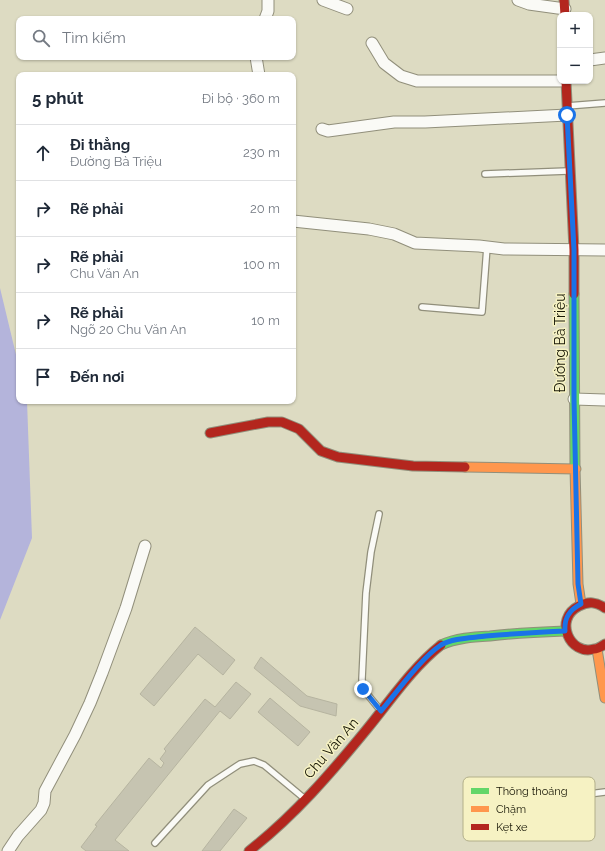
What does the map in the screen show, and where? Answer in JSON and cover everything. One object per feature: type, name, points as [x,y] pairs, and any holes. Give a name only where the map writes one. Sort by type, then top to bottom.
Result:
[{"type":"street","points":[[266,16],[268,11],[268,0]]},
{"type":"street","points":[[323,0],[347,10]]},
{"type":"street","points":[[518,0],[529,4],[564,8]]},
{"type":"street","points":[[372,43],[384,63],[401,76],[417,81],[557,81]]},
{"type":"street","points":[[593,60],[605,58]]},
{"type":"street","points":[[256,60],[258,72]]},
{"type":"street","name":"Đường Bà Triệu","points":[[566,84],[574,250],[574,399],[578,584],[581,604]]},
{"type":"street","points":[[322,129],[328,131],[394,122],[425,122],[567,111]]},
{"type":"street","points":[[296,221],[369,229],[394,234],[415,243],[504,249],[605,250]]},
{"type":"street","points":[[574,399],[605,400]]},
{"type":"street","points":[[210,433],[268,422],[282,422],[299,429],[321,451],[338,457],[413,466],[576,469]]},
{"type":"street","points":[[8,851],[18,836],[41,810],[44,803],[45,791],[75,735],[90,703],[126,608],[145,546]]},
{"type":"street","points":[[605,608],[588,602],[573,608],[567,616],[565,631],[572,643],[577,647],[590,650],[601,646],[605,698]]},
{"type":"street","name":"Chu Văn An","points":[[249,851],[273,832],[332,772],[414,671],[441,645],[453,640],[475,637],[526,632],[565,631]]},
{"type":"lane","points":[[567,111],[605,103]]},
{"type":"lane","points":[[485,174],[571,171]]},
{"type":"lane","points":[[422,307],[482,312],[487,247]]},
{"type":"lane","points":[[379,514],[371,552],[366,593],[362,679],[363,689],[381,711]]},
{"type":"lane","points":[[155,843],[208,785],[240,764],[254,761],[264,765],[305,799]]},
{"type":"lane","points":[[595,793],[605,792]]},
{"type":"water","points":[[0,288],[16,355],[16,404],[27,404],[32,538],[0,620]]},
{"type":"building","points":[[195,627],[235,660],[223,675],[198,654],[154,706],[140,694]]},
{"type":"building","points":[[261,657],[307,696],[337,704],[336,716],[300,706],[254,668]]},
{"type":"building","points":[[236,682],[251,694],[230,719],[220,711],[115,840],[129,851],[86,851],[81,847],[97,826],[95,825],[149,758],[161,768],[164,763],[160,759],[166,751],[164,749],[205,699],[215,707]]},
{"type":"building","points":[[270,698],[310,732],[298,746],[258,712]]},
{"type":"building","points":[[234,809],[247,818],[220,851],[202,851]]},
{"type":"traffic: fast","points":[[574,294],[575,468]]},
{"type":"traffic: fast","points":[[441,645],[471,637],[565,631]]},
{"type":"traffic: slow","points":[[465,467],[576,469]]},
{"type":"traffic: slow","points":[[575,468],[578,584],[581,604]]},
{"type":"traffic: slow","points":[[597,649],[605,698]]},
{"type":"traffic: jam","points":[[564,0],[565,12]]},
{"type":"traffic: jam","points":[[566,84],[574,250],[574,294]]},
{"type":"traffic: jam","points":[[210,433],[268,422],[282,422],[299,429],[321,451],[338,457],[413,466],[465,467]]},
{"type":"traffic: jam","points":[[605,608],[599,604],[592,603],[586,603],[579,606],[571,612],[567,619],[566,627],[572,642],[578,647],[585,650],[595,649],[605,644]]},
{"type":"traffic: jam","points":[[249,851],[266,838],[297,809],[326,778],[411,674],[441,645]]},
{"type":"route","points":[[363,689],[381,711],[414,671],[441,645],[453,640],[475,637],[526,632],[565,631],[567,616],[573,608],[581,604],[578,584],[574,399],[574,250],[567,115]]}]
